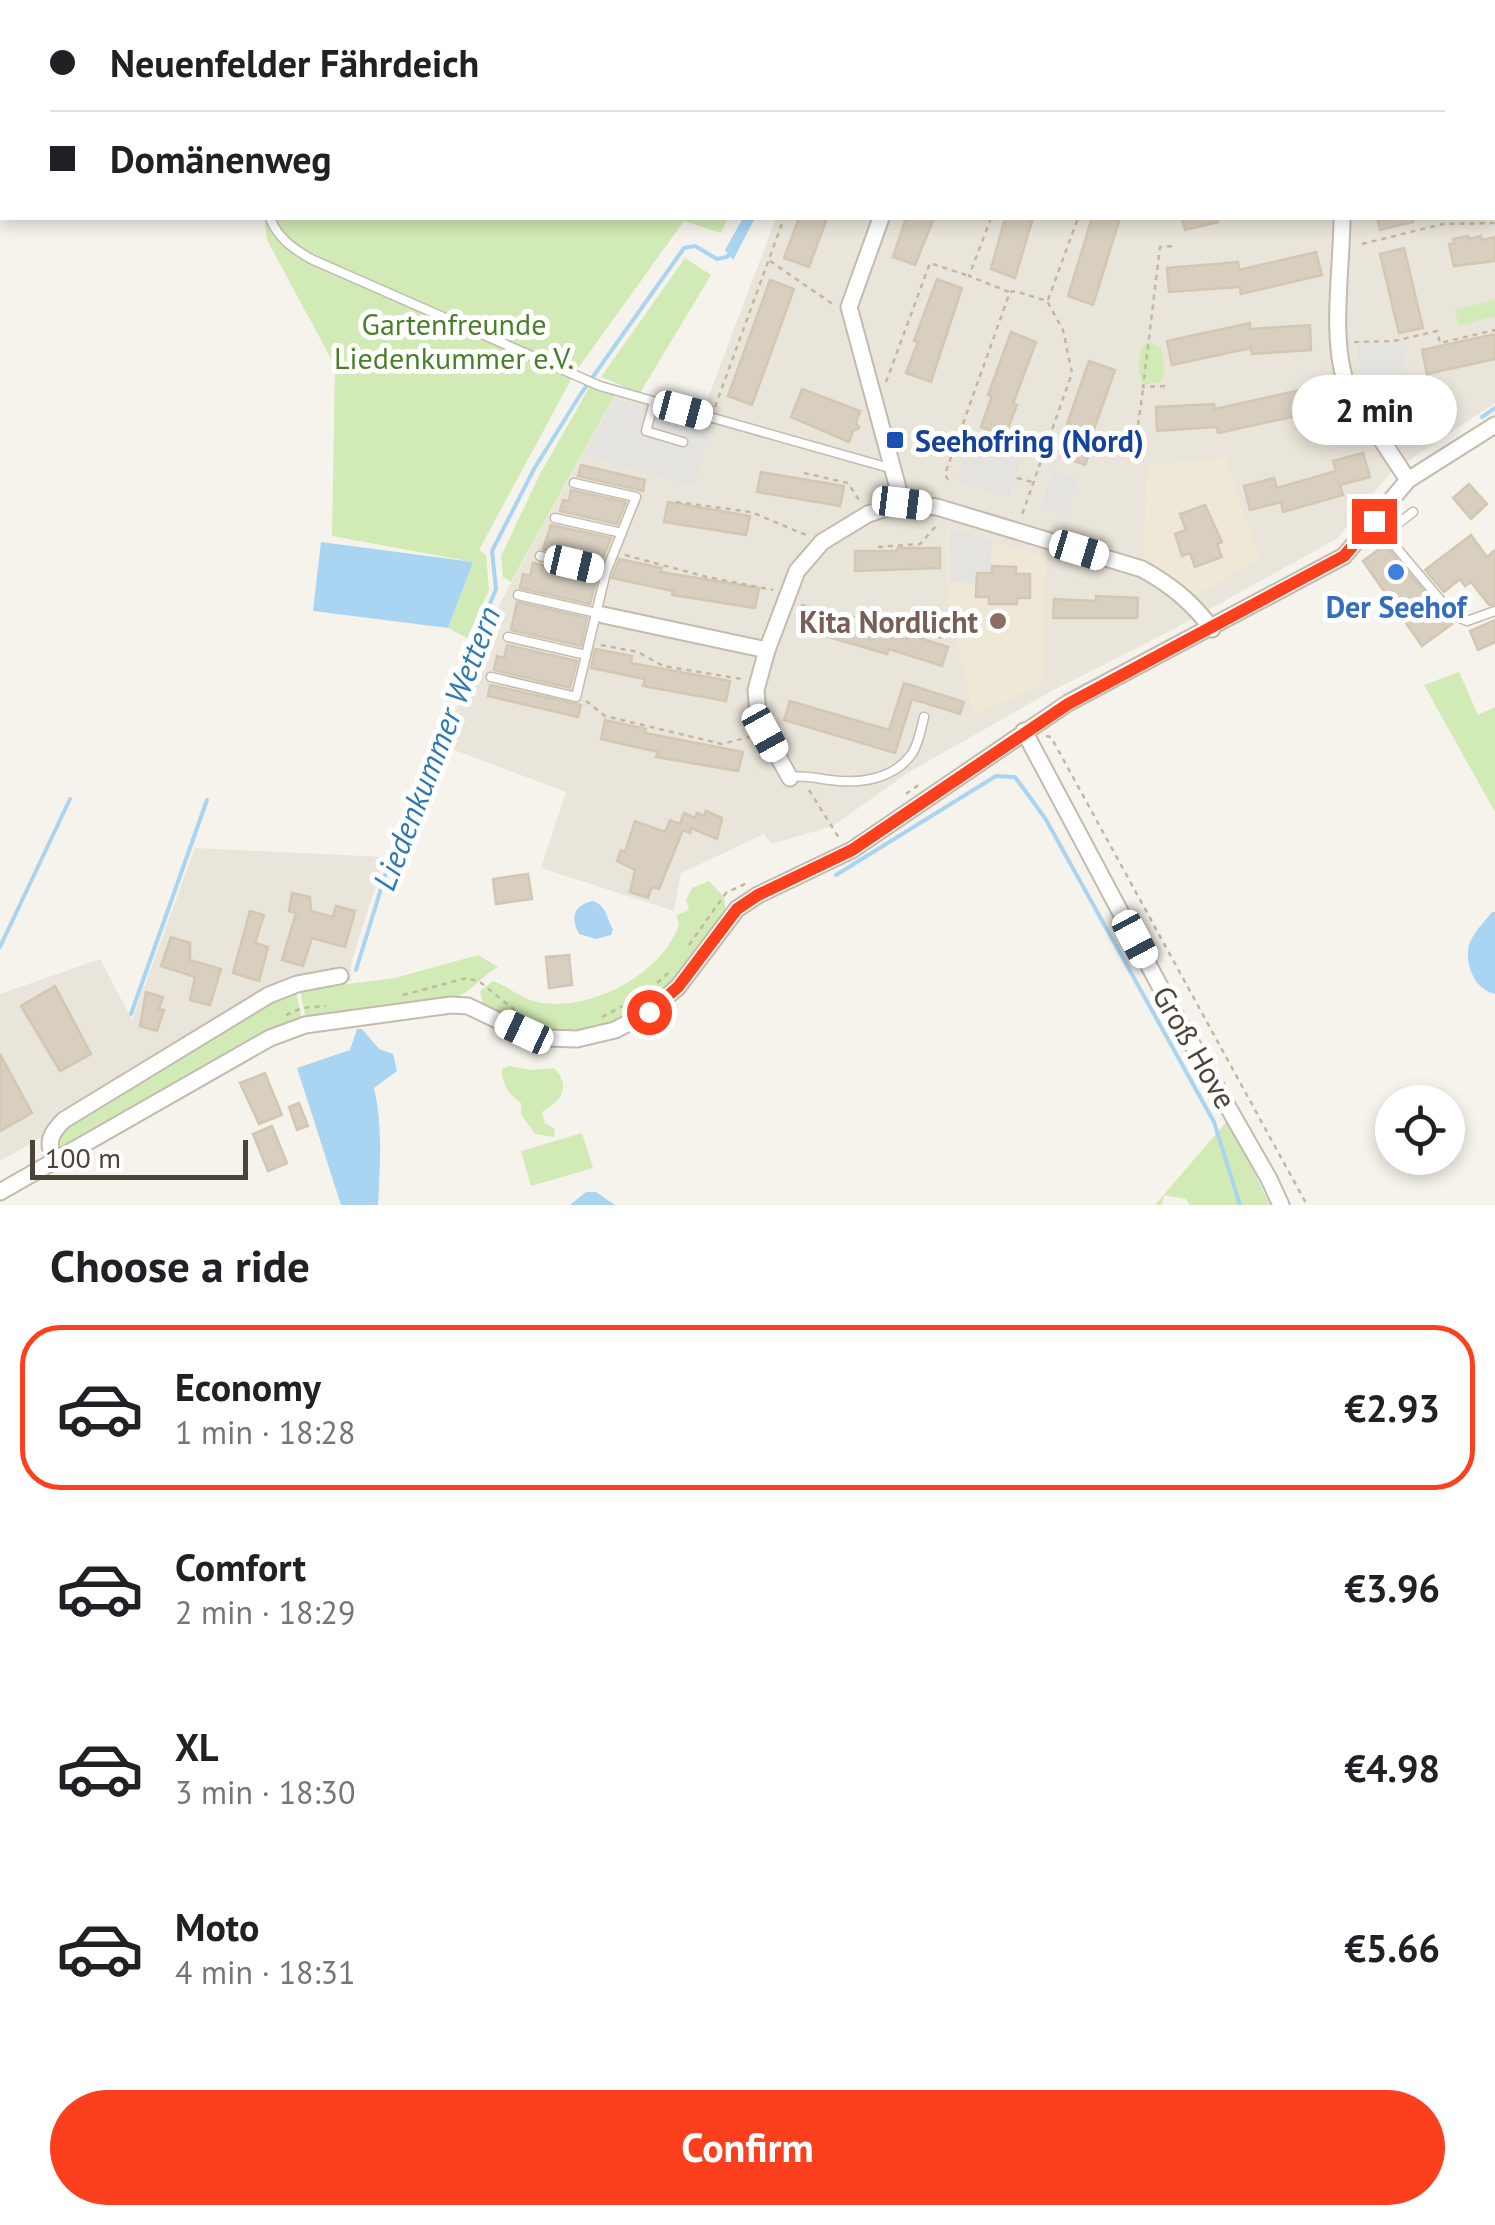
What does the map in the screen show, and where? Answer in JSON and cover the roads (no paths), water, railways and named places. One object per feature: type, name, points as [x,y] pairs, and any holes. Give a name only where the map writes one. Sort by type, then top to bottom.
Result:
[{"type":"street","points":[[880,220],[850,307],[902,503]]},
{"type":"street","points":[[1342,220],[1342,376],[1408,480]]},
{"type":"street","points":[[0,1192],[270,1038],[305,1025],[451,1005],[468,1006],[545,1038],[577,1039],[615,1030],[649,1012],[678,987],[737,909],[852,850],[1068,704],[1344,556],[1380,527],[1408,480],[1494,427]]},
{"type":"street","points":[[790,778],[758,714],[758,682],[767,650],[797,571],[822,542],[868,514],[902,503],[937,507],[1142,569],[1194,605],[1212,629]]},
{"type":"street","points":[[600,614],[767,650]]},
{"type":"street","name":"Groß Hove","points":[[1024,731],[1281,1205]]},
{"type":"street","points":[[55,1160],[49,1148],[51,1133],[64,1120],[269,995],[296,984],[340,976]]},
{"type":"lane","points":[[271,220],[290,247],[311,259],[600,386],[892,469]]},
{"type":"lane","points":[[654,402],[646,431],[683,442]]},
{"type":"lane","points":[[491,677],[576,697],[600,614],[606,572],[636,498],[574,483]]},
{"type":"lane","points":[[1413,512],[1380,527],[1453,615],[1467,621],[1495,611]]},
{"type":"lane","points":[[555,518],[622,533]]},
{"type":"lane","points":[[540,556],[606,572]]},
{"type":"lane","points":[[518,595],[600,614]]},
{"type":"lane","points":[[508,636],[586,655]]},
{"type":"lane","points":[[790,778],[805,775],[849,782],[872,780],[893,771],[912,754],[924,717]]},
{"type":"water","points":[[742,220],[754,220],[733,260],[725,250]]},
{"type":"water","points":[[321,542],[473,562],[448,628],[313,611]]},
{"type":"water","points":[[593,901],[606,912],[613,929],[611,935],[596,939],[579,934],[576,913],[582,905]]},
{"type":"water","points":[[1492,912],[1495,994],[1475,980],[1468,955],[1473,936]]},
{"type":"water","points":[[357,1029],[362,1029],[379,1049],[393,1054],[397,1071],[374,1088],[380,1131],[378,1205],[341,1205],[297,1068],[350,1050]]},
{"type":"water","points":[[586,1192],[596,1192],[615,1205],[570,1205]]},
{"type":"waterway","name":"Liedenkummer Wettern","points":[[356,970],[407,804],[496,589],[492,551],[534,469],[580,395],[684,248],[695,246],[717,259],[730,253]]},
{"type":"waterway","points":[[1482,417],[1495,408]]},
{"type":"waterway","points":[[836,875],[996,776],[1015,777],[1045,818],[1214,1122],[1240,1205]]},
{"type":"waterway","points":[[0,947],[70,799]]},
{"type":"waterway","points":[[131,1014],[207,800]]},
{"type":"place","name":"Seehofring (Nord)","points":[[895,440]]},
{"type":"place","name":"Der Seehof","points":[[1396,572]]},
{"type":"place","name":"Kita Nordlicht","points":[[998,621]]},
{"type":"park label","name":"Gartenfreunde Liedenkummer e.V.","points":[[454,340]]}]
